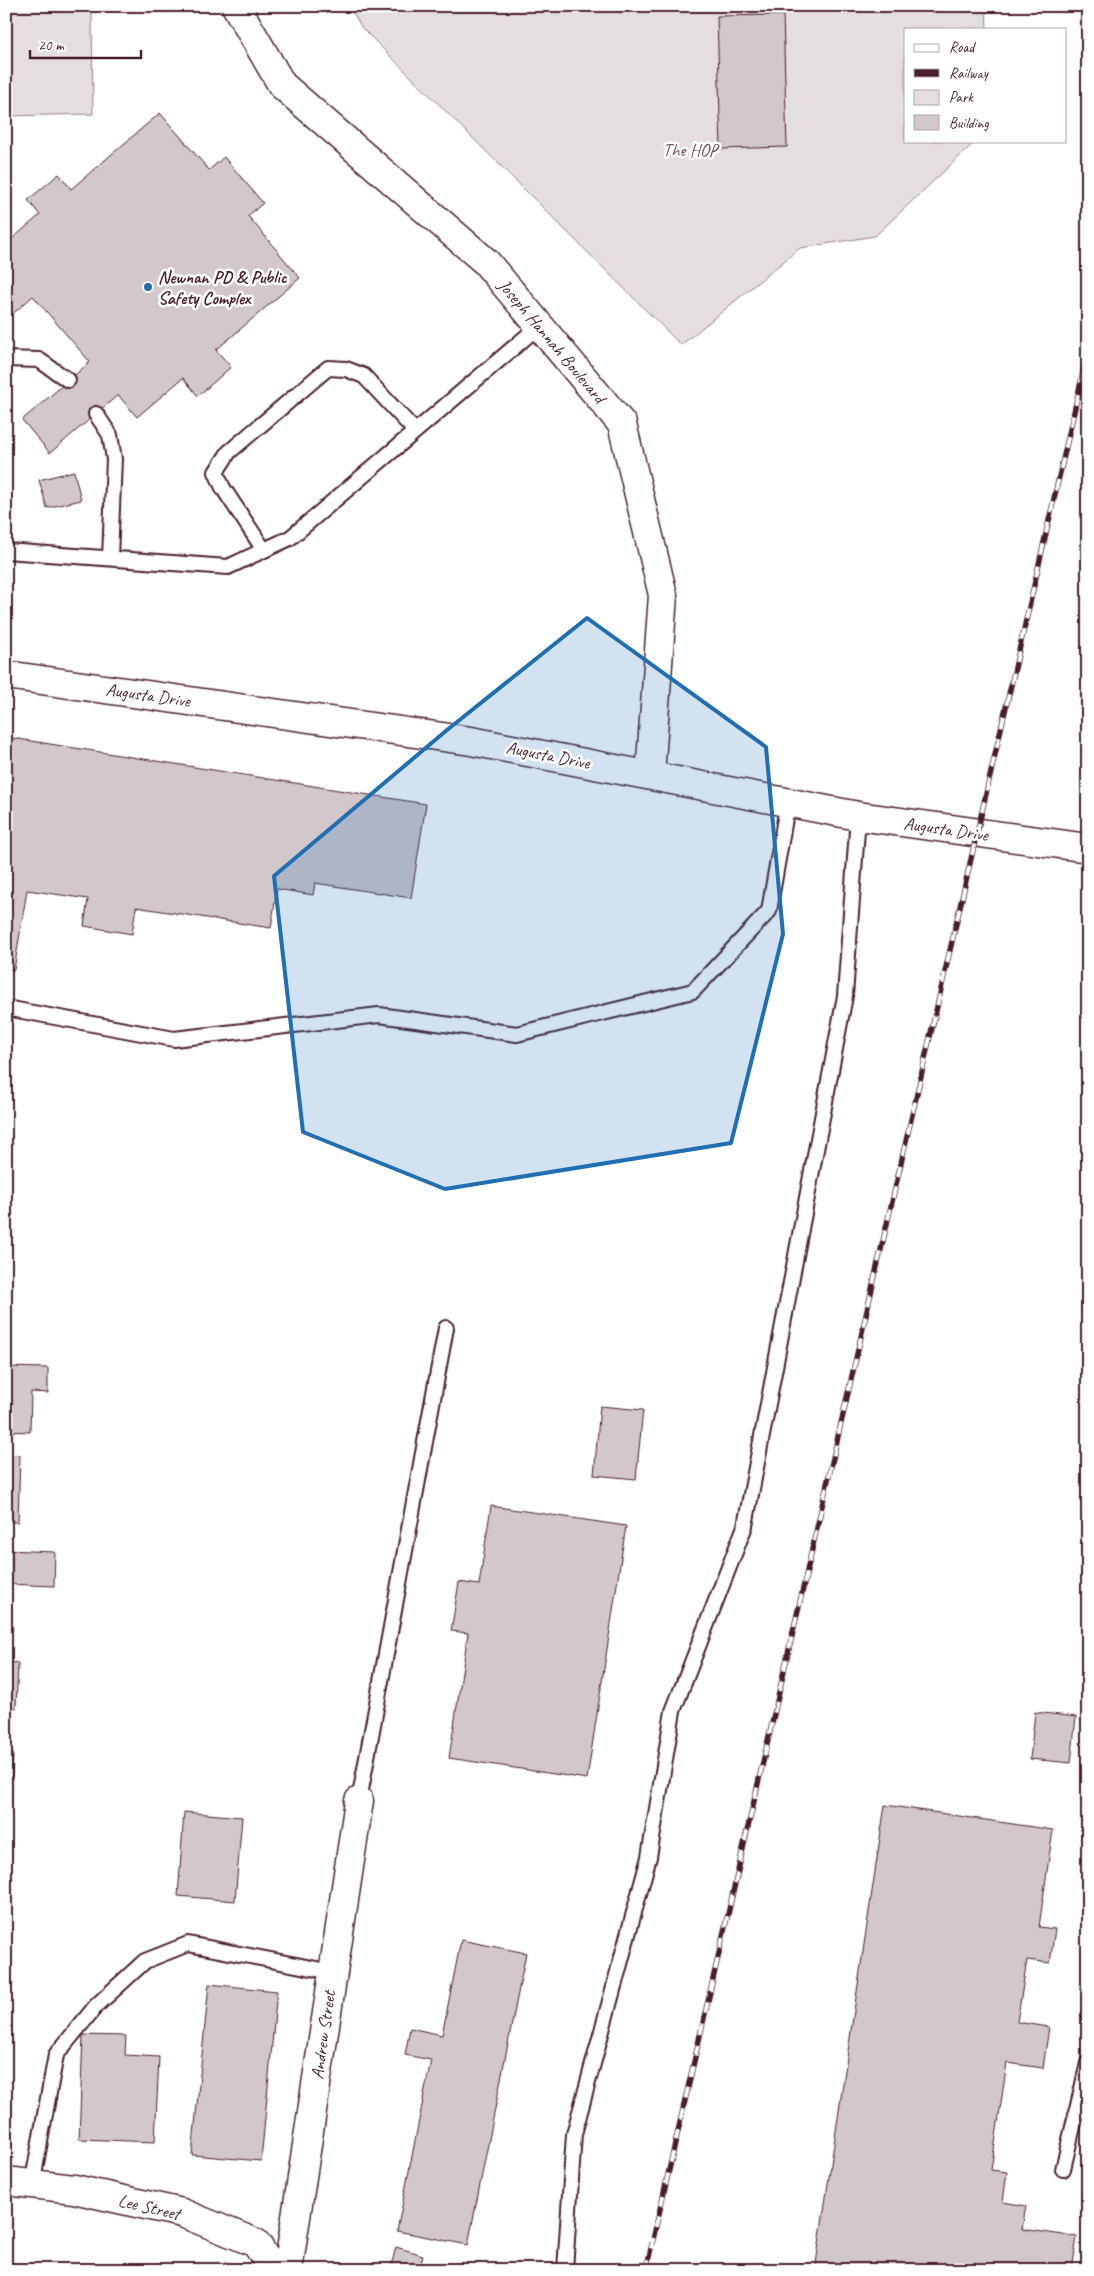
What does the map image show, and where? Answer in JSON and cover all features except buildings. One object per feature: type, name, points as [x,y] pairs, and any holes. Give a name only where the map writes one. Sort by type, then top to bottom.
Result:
[{"type":"street","name":"Joseph Hannah Boulevard","points":[[236,6],[282,85],[486,262],[622,424],[664,595],[650,775]]},
{"type":"street","name":"Augusta Drive","points":[[6,674],[471,740],[858,816],[976,834],[1088,848]]},
{"type":"street","name":"Andrew Street","points":[[288,2270],[359,1801]]},
{"type":"street","name":"Lee Street","points":[[19,2183],[74,2190],[182,2213],[256,2243],[273,2270]]},
{"type":"lane","points":[[6,551],[228,567],[290,538],[539,326]]},
{"type":"lane","points":[[6,359],[40,360],[68,380]]},
{"type":"lane","points":[[264,550],[223,488],[216,472],[229,452],[328,368],[346,369],[364,376],[415,431]]},
{"type":"lane","points":[[96,414],[110,435],[114,459],[110,558]]},
{"type":"lane","points":[[6,1008],[174,1039],[379,1015],[516,1034],[693,991],[769,911],[788,801]]},
{"type":"lane","points":[[565,2270],[574,2134],[649,1857],[673,1711],[745,1526],[844,996],[858,816]]},
{"type":"lane","points":[[359,1801],[446,1328]]},
{"type":"lane","points":[[19,2183],[56,2055],[96,2006],[145,1961],[188,1944],[332,1972]]},
{"type":"lane","points":[[1063,2169],[1088,2064]]},
{"type":"highlighted area","points":[[587,618],[766,747],[783,934],[731,1143],[445,1189],[303,1132],[274,876],[447,730]]},
{"type":"green space","points":[[6,6],[92,6],[93,114],[6,116]]},
{"type":"green space","name":"The HOP","points":[[349,6],[986,6],[987,28],[904,28],[904,142],[975,142],[875,236],[800,248],[681,345],[362,28]]},
{"type":"railway","points":[[646,2270],[1088,351]]},
{"type":"place","name":"Newnan PD & Public Safety Complex","points":[[148,287]]}]
